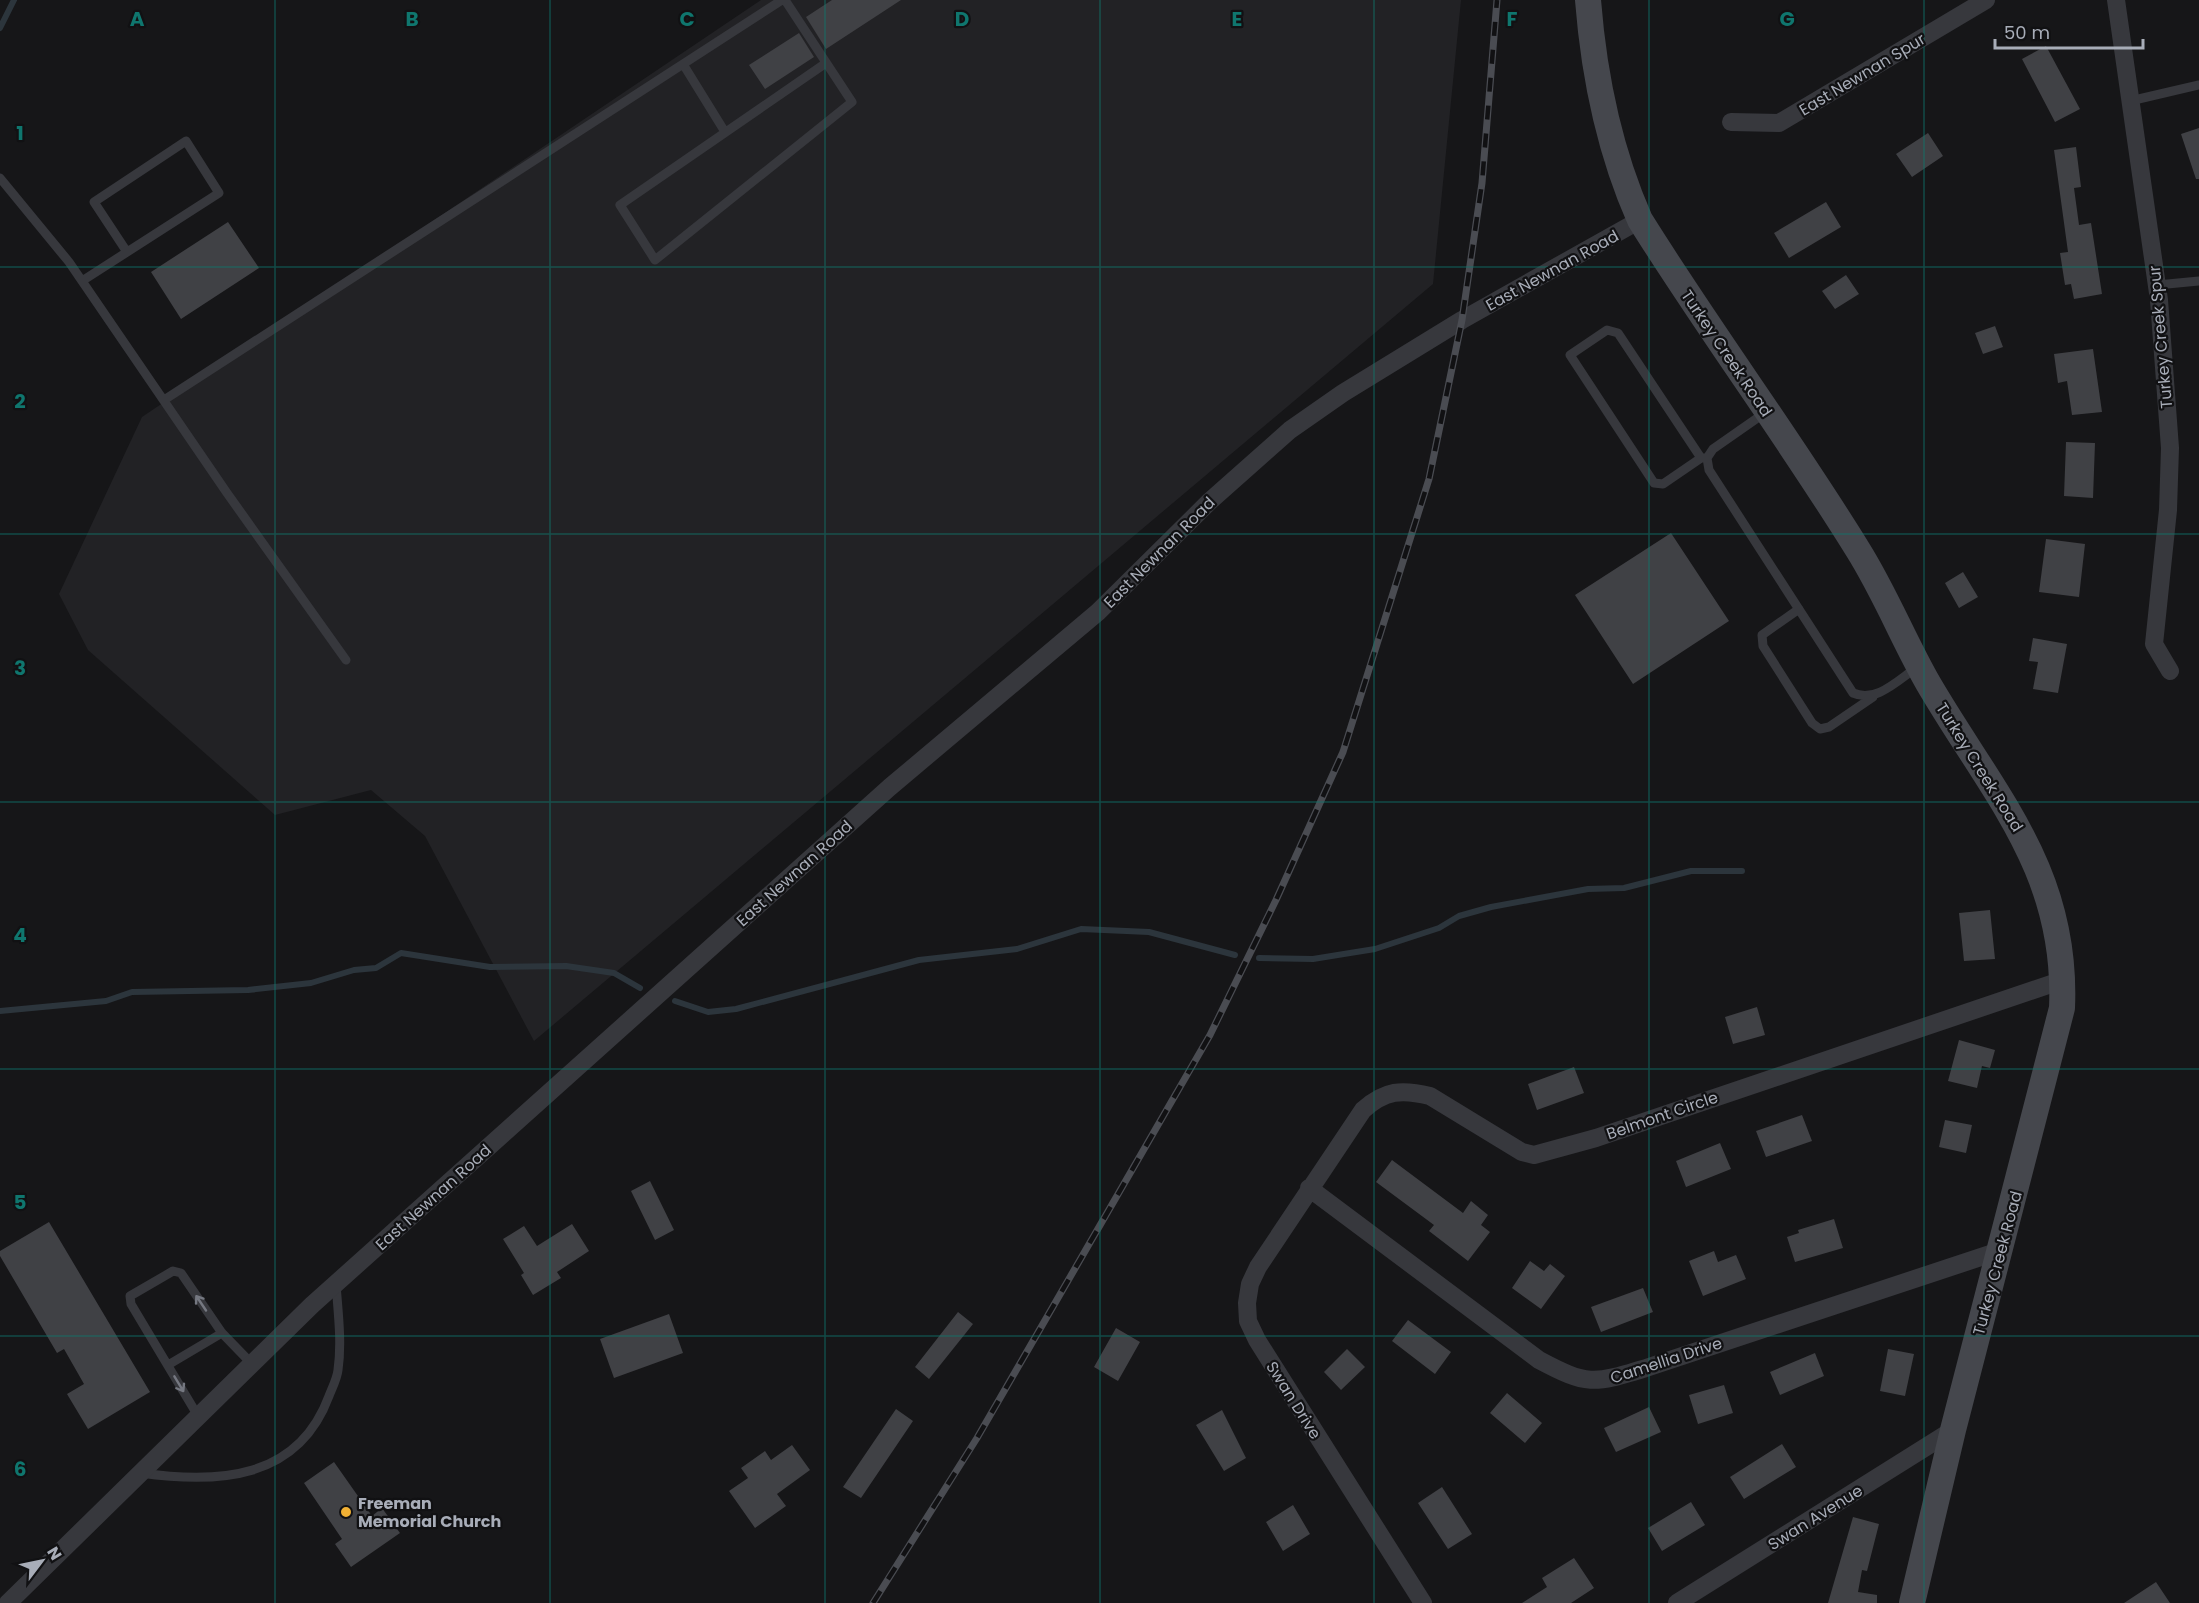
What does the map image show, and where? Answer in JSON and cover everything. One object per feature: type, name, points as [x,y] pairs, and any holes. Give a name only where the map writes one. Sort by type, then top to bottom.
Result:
[{"type":"street","name":"Turkey Creek Road","points":[[1588,0],[1594,57],[1613,151],[1640,220],[1859,551],[1919,666],[2014,818],[2048,896],[2058,934],[2063,980],[2062,1008],[1953,1430],[1912,1603]]},
{"type":"street","name":"East Newnan Spur","points":[[1731,122],[1779,123],[1986,0]]},
{"type":"street","name":"Turkey Creek Spur","points":[[2116,0],[2157,285],[2170,448],[2168,510],[2154,644],[2169,671]]},
{"type":"street","name":"East Newnan Road","points":[[8,1603],[336,1284],[890,787],[1098,612],[1210,501],[1290,430],[1343,393],[1462,320],[1640,220]]},
{"type":"street","name":"Belmont Circle","points":[[1309,1188],[1363,1110],[1374,1100],[1395,1091],[1430,1096],[1522,1152],[1534,1155],[1596,1138],[2063,980]]},
{"type":"street","name":"Camellia Drive","points":[[1309,1188],[1539,1360],[1574,1378],[1604,1380],[1636,1371],[1999,1251]]},
{"type":"street","name":"Swan Drive","points":[[1309,1188],[1258,1267],[1250,1284],[1248,1320],[1306,1421],[1424,1603]]},
{"type":"street","name":"Swan Avenue","points":[[1677,1603],[1953,1430]]},
{"type":"lane","points":[[164,400],[784,0],[826,63],[852,102],[655,260],[620,205],[826,63]]},
{"type":"lane","points":[[683,64],[725,132]]},
{"type":"lane","points":[[2130,101],[2199,85]]},
{"type":"lane","points":[[82,280],[127,252],[219,193],[186,141],[94,202],[127,252]]},
{"type":"lane","points":[[0,178],[82,280],[227,493],[346,660]]},
{"type":"lane","points":[[2157,285],[2199,281]]},
{"type":"lane","points":[[1767,412],[1713,449],[1704,458],[1663,484],[1654,483],[1570,355],[1607,330],[1618,333],[1704,458],[1709,471],[1853,693],[1864,698],[1877,694]]},
{"type":"lane","points":[[1799,609],[1762,635],[1763,646],[1812,723],[1820,729],[1829,727],[1919,666]]},
{"type":"lane","points":[[198,1416],[131,1304],[130,1296],[173,1271],[181,1273],[222,1334],[252,1364]]},
{"type":"lane","points":[[141,1473],[169,1477],[230,1476],[266,1466],[301,1444],[320,1420],[338,1371],[339,1326],[336,1284]]},
{"type":"lane","points":[[168,1365],[222,1334]]},
{"type":"shaded area","points":[[761,0],[1461,0],[1433,284],[534,1041],[425,836],[371,790],[275,815],[88,650],[59,594],[142,417]]},
{"type":"building","points":[[832,0],[901,0],[826,49],[806,17]]},
{"type":"building","points":[[799,33],[814,57],[765,89],[749,65]]},
{"type":"building","points":[[2046,46],[2080,109],[2055,122],[2022,59]]},
{"type":"building","points":[[2199,128],[2199,179],[2196,179],[2181,134]]},
{"type":"building","points":[[1928,133],[1943,156],[1912,177],[1896,154]]},
{"type":"building","points":[[2076,147],[2081,187],[2074,188],[2079,225],[2091,223],[2102,294],[2074,299],[2071,284],[2065,285],[2060,253],[2068,252],[2054,150]]},
{"type":"building","points":[[1826,202],[1841,227],[1789,258],[1774,233]]},
{"type":"building","points":[[228,222],[259,268],[181,319],[151,272]]},
{"type":"building","points":[[1846,275],[1859,294],[1835,309],[1822,291]]},
{"type":"building","points":[[1995,326],[2003,347],[1983,354],[1975,333]]},
{"type":"building","points":[[2093,349],[2102,412],[2072,415],[2067,381],[2058,383],[2054,354]]},
{"type":"building","points":[[2066,442],[2095,443],[2093,498],[2064,496]]},
{"type":"building","points":[[1671,533],[1729,621],[1633,684],[1575,595]]},
{"type":"building","points":[[2046,539],[2085,544],[2079,597],[2039,592]]},
{"type":"building","points":[[1963,572],[1978,597],[1959,608],[1945,583]]},
{"type":"building","points":[[2033,638],[2067,644],[2058,693],[2033,689],[2038,662],[2029,661]]},
{"type":"building","points":[[1990,910],[1995,959],[1964,961],[1959,913]]},
{"type":"building","points":[[1757,1007],[1765,1035],[1733,1044],[1725,1017]]},
{"type":"building","points":[[1959,1040],[1995,1050],[1990,1068],[1982,1066],[1977,1088],[1948,1081]]},
{"type":"building","points":[[1574,1067],[1584,1093],[1537,1110],[1528,1084]]},
{"type":"building","points":[[1802,1115],[1812,1141],[1766,1157],[1756,1131]]},
{"type":"building","points":[[1945,1120],[1972,1125],[1966,1153],[1939,1147]]},
{"type":"building","points":[[1720,1143],[1731,1169],[1686,1187],[1676,1161]]},
{"type":"building","points":[[1392,1160],[1463,1213],[1471,1201],[1488,1215],[1481,1225],[1490,1232],[1468,1261],[1429,1231],[1434,1225],[1376,1182]]},
{"type":"building","points":[[650,1181],[674,1230],[655,1240],[631,1191]]},
{"type":"building","points":[[1834,1219],[1843,1248],[1795,1262],[1787,1237],[1799,1233],[1798,1230]]},
{"type":"building","points":[[49,1222],[150,1392],[88,1429],[67,1394],[84,1384],[64,1349],[57,1353],[0,1256],[0,1251]]},
{"type":"building","points":[[572,1224],[589,1251],[557,1272],[561,1278],[533,1295],[521,1275],[524,1273],[503,1239],[524,1226],[537,1246]]},
{"type":"building","points":[[1714,1251],[1718,1262],[1736,1255],[1746,1279],[1703,1296],[1689,1261]]},
{"type":"building","points":[[1530,1261],[1544,1271],[1550,1264],[1565,1276],[1541,1309],[1512,1288]]},
{"type":"building","points":[[1643,1288],[1653,1312],[1601,1332],[1591,1307]]},
{"type":"building","points":[[958,1312],[973,1324],[929,1379],[915,1367]]},
{"type":"building","points":[[669,1314],[683,1353],[614,1378],[600,1339]]},
{"type":"building","points":[[1408,1320],[1451,1352],[1435,1374],[1392,1341]]},
{"type":"building","points":[[1116,1328],[1140,1342],[1118,1381],[1094,1367]]},
{"type":"building","points":[[1347,1349],[1365,1367],[1341,1390],[1324,1372]]},
{"type":"building","points":[[1888,1349],[1914,1354],[1905,1396],[1880,1391]]},
{"type":"building","points":[[1815,1353],[1824,1376],[1780,1395],[1770,1372]]},
{"type":"building","points":[[1724,1385],[1733,1413],[1698,1424],[1689,1395]]},
{"type":"building","points":[[1507,1393],[1542,1423],[1525,1443],[1490,1413]]},
{"type":"building","points":[[1649,1407],[1661,1432],[1616,1452],[1604,1428]]},
{"type":"building","points":[[896,1409],[913,1421],[861,1498],[843,1487]]},
{"type":"building","points":[[1222,1410],[1246,1458],[1224,1471],[1196,1425]]},
{"type":"building","points":[[1782,1444],[1796,1467],[1744,1499],[1730,1477]]},
{"type":"building","points":[[792,1445],[810,1470],[777,1494],[786,1506],[755,1528],[729,1491],[748,1478],[741,1468],[765,1451],[771,1460]]},
{"type":"building","name":"Freeman Memorial Church","points":[[334,1462],[372,1516],[382,1508],[400,1533],[351,1567],[335,1544],[342,1539],[304,1483]]},
{"type":"building","points":[[1442,1487],[1472,1534],[1448,1549],[1418,1503]]},
{"type":"building","points":[[1691,1502],[1705,1525],[1662,1551],[1648,1528]]},
{"type":"building","points":[[1293,1505],[1310,1534],[1283,1551],[1266,1522]]},
{"type":"building","points":[[1853,1517],[1879,1524],[1867,1571],[1862,1570],[1858,1592],[1877,1595],[1877,1603],[1828,1603]]},
{"type":"building","points":[[1574,1558],[1594,1588],[1571,1603],[1522,1603],[1547,1587],[1542,1578]]},
{"type":"building","points":[[2156,1582],[2170,1603],[2124,1603]]},
{"type":"waterway","points":[[0,28],[14,0]]},
{"type":"waterway","points":[[1259,958],[1313,959],[1375,949],[1439,928],[1459,916],[1491,907],[1588,889],[1624,888],[1691,871],[1742,871]]},
{"type":"waterway","points":[[675,1001],[708,1012],[736,1009],[919,960],[1017,949],[1081,929],[1149,932],[1235,955]]},
{"type":"waterway","points":[[0,1011],[106,1001],[132,992],[248,990],[311,983],[354,970],[376,968],[401,953],[490,967],[566,966],[614,973],[640,988]]},
{"type":"railway","points":[[873,1603],[977,1438],[1210,1035],[1276,900],[1343,752],[1429,479],[1462,320],[1482,183],[1497,0]]},
{"type":"place","name":"Freeman Memorial Church","points":[[346,1512]]}]
